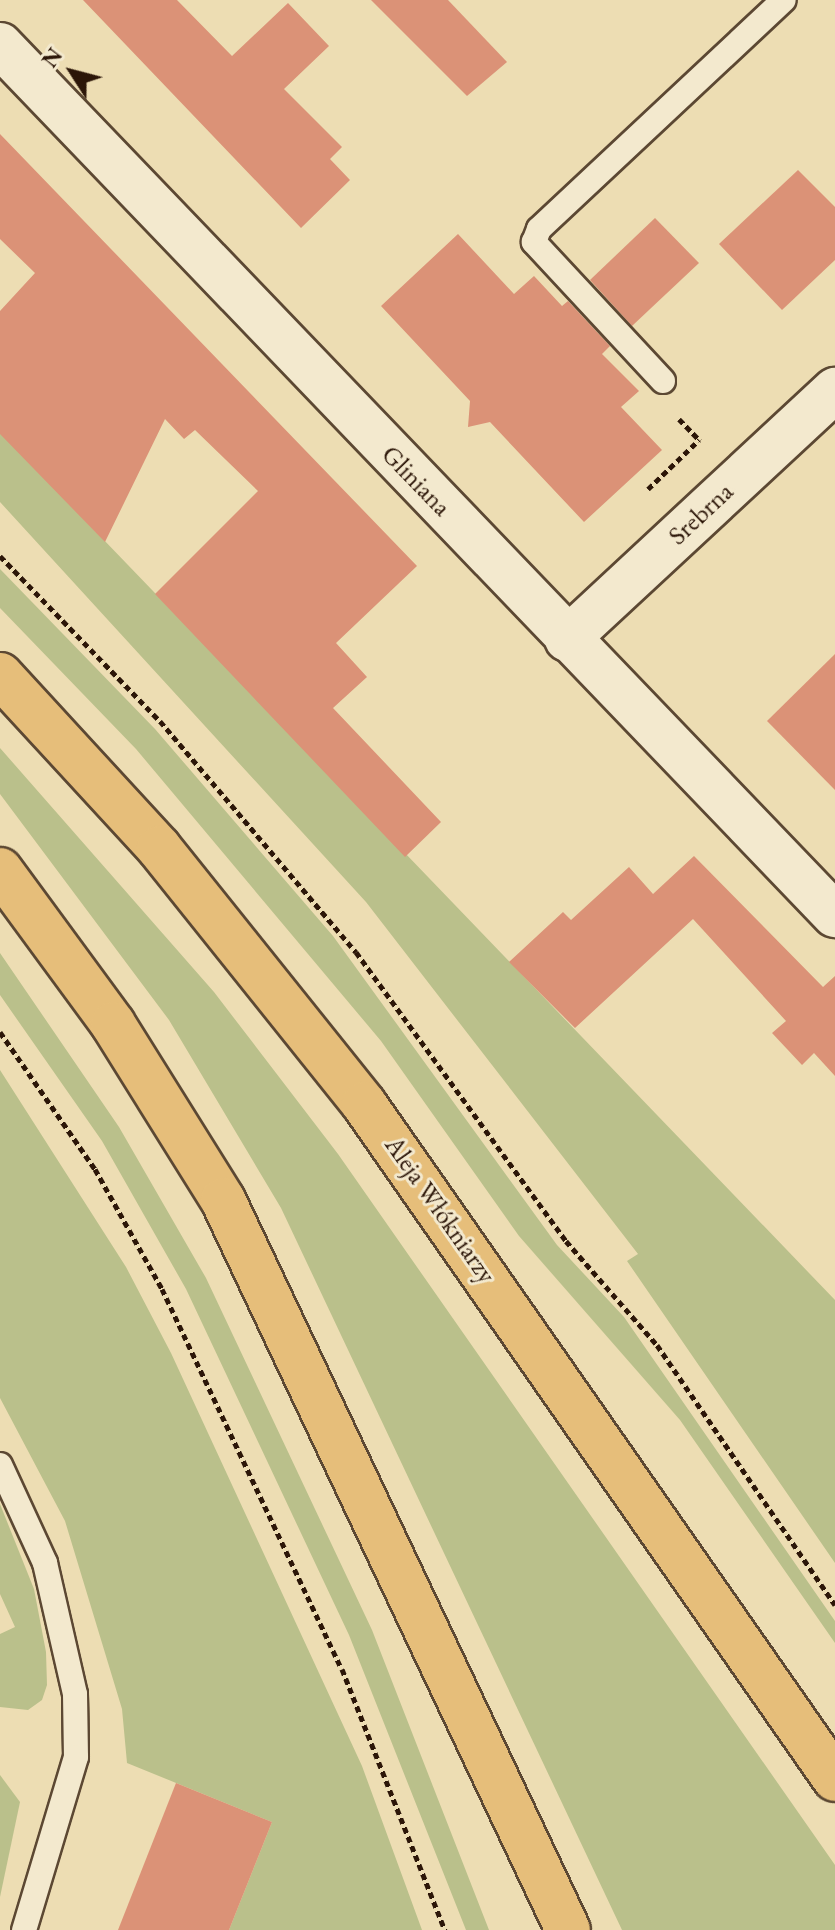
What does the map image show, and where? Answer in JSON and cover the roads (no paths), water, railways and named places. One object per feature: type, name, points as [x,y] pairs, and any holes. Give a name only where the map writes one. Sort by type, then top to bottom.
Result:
[{"type":"main road","name":"Aleja Włókniarzy","points":[[0,675],[159,848],[364,1104],[835,1779]]},
{"type":"main road","points":[[0,870],[113,1024],[223,1200],[568,1930]]},
{"type":"street","name":"Gliniana","points":[[0,45],[835,915]]},
{"type":"street","name":"Srebrna","points":[[567,639],[835,390]]},
{"type":"lane","points":[[663,381],[534,242],[539,229],[784,0]]},
{"type":"lane","points":[[0,1465],[45,1563],[75,1694],[76,1757],[24,1930]]}]
